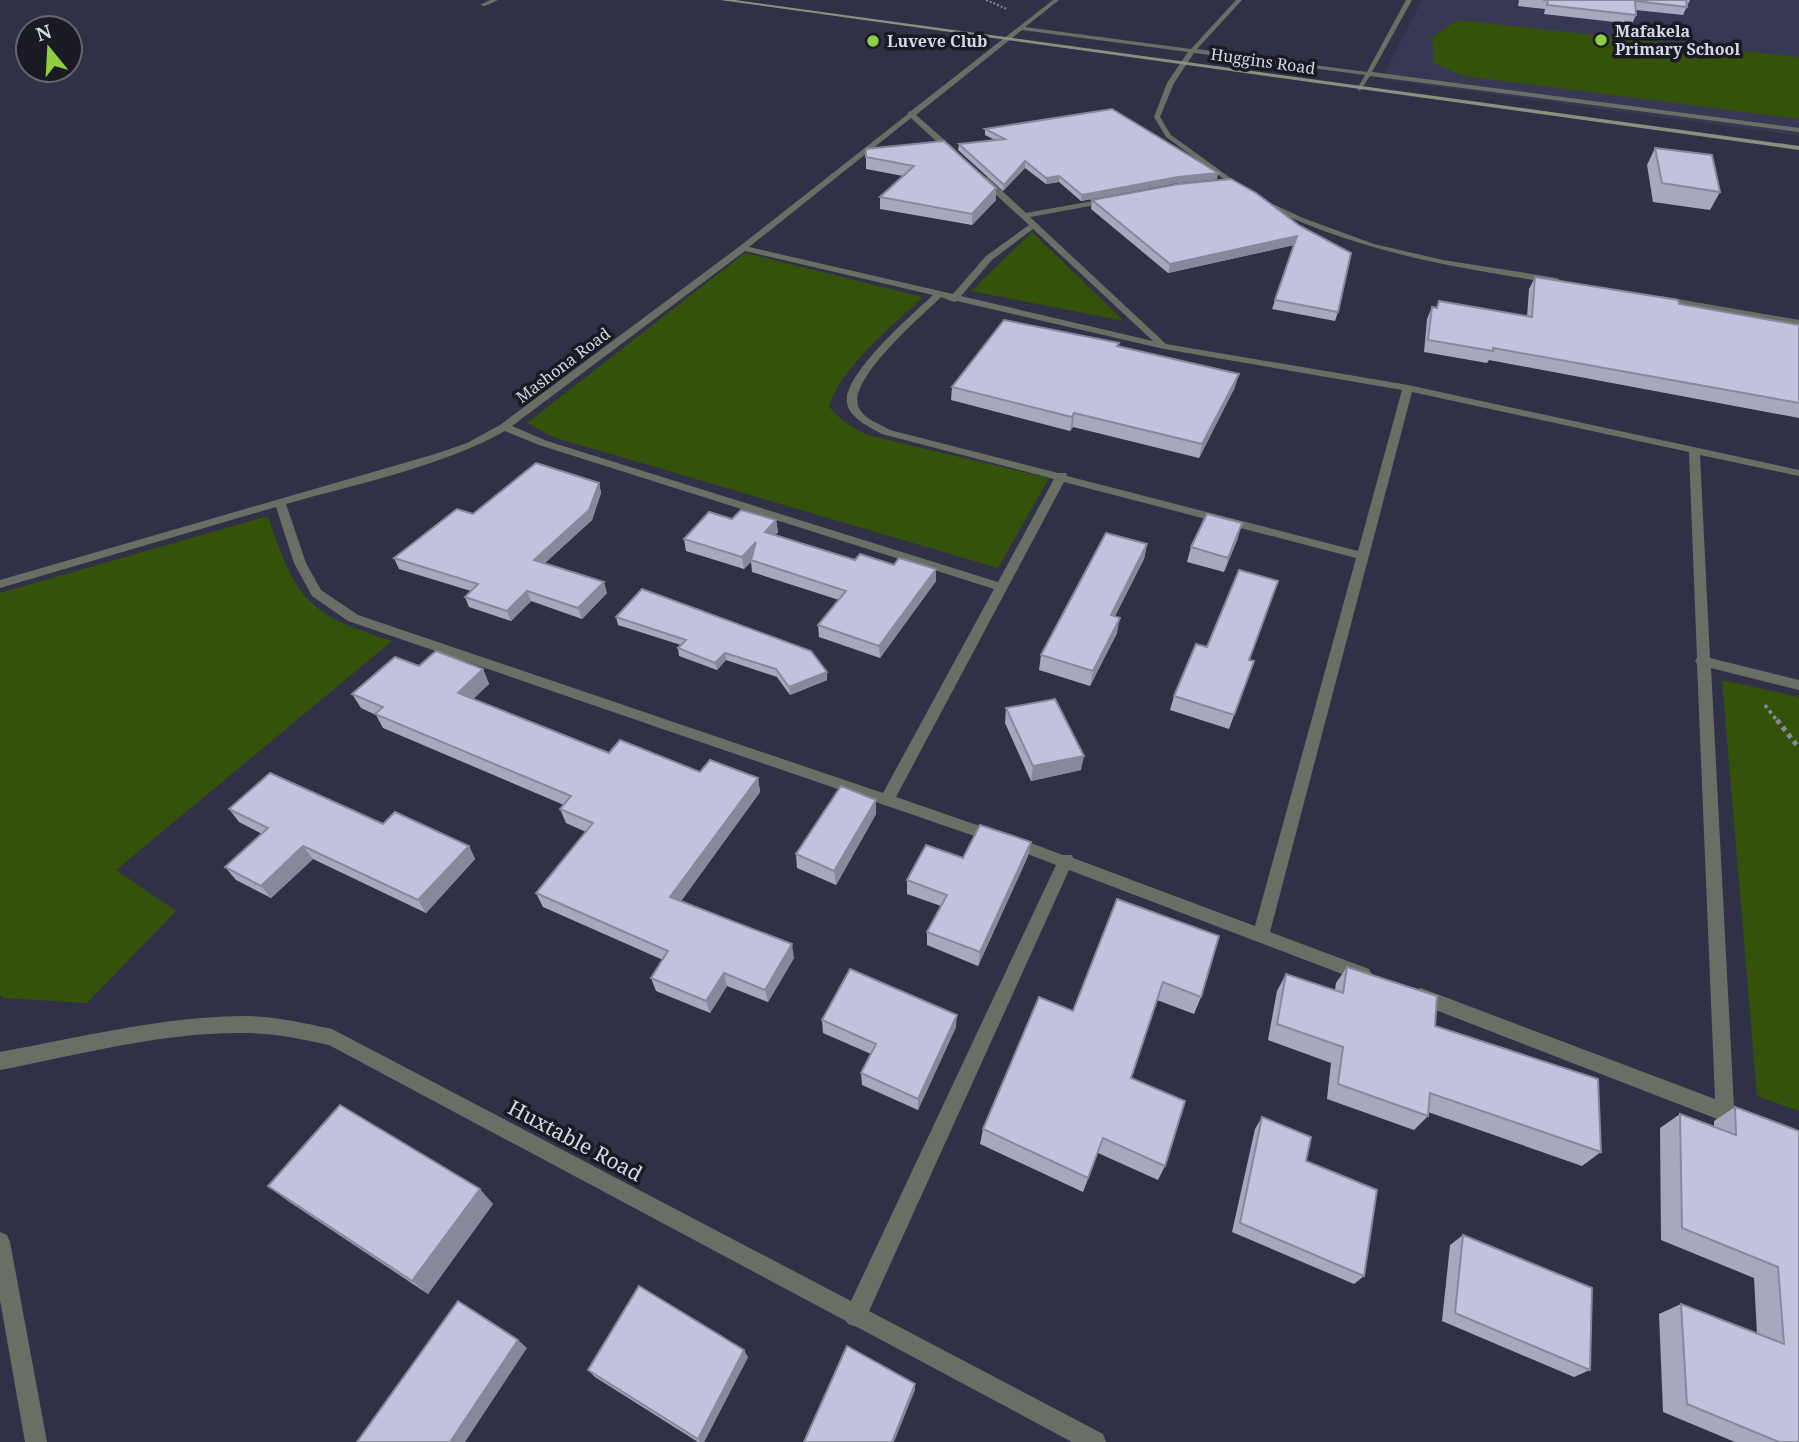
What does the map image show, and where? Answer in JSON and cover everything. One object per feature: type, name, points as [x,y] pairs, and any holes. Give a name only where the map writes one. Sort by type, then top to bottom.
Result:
[{"type":"street","points":[[483,5],[495,0]]},
{"type":"street","name":"Huggins Road","points":[[723,0],[1799,148]]},
{"type":"street","name":"Mashona Road","points":[[0,584],[439,456],[471,445],[504,427],[743,248],[910,113],[1056,0]]},
{"type":"street","points":[[1240,0],[1180,64],[1162,97],[1157,117],[1168,136],[1229,183],[1296,220],[1375,248],[1572,284]]},
{"type":"street","points":[[1360,89],[1409,0]]},
{"type":"street","points":[[1020,28],[1799,130]]},
{"type":"street","points":[[910,113],[958,156]]},
{"type":"street","points":[[977,173],[1164,346]]},
{"type":"street","points":[[1219,185],[1229,183]]},
{"type":"street","points":[[1025,216],[1113,200]]},
{"type":"street","points":[[954,299],[989,258],[1034,225]]},
{"type":"street","points":[[743,248],[1164,346],[1408,388],[1799,473]]},
{"type":"street","points":[[938,295],[864,370],[851,391],[851,405],[863,419],[886,432],[1062,475],[1364,556]]},
{"type":"street","points":[[1652,297],[1799,323]]},
{"type":"street","points":[[1261,935],[1408,388]]},
{"type":"street","points":[[504,427],[543,443],[1003,588]]},
{"type":"street","points":[[1694,450],[1725,1112]]},
{"type":"street","points":[[887,800],[1062,475]]},
{"type":"street","points":[[280,503],[300,563],[316,593],[353,618],[1066,860],[1377,979]]},
{"type":"street","points":[[1702,661],[1799,685]]},
{"type":"street","points":[[855,1317],[1066,860]]},
{"type":"street","points":[[1403,989],[1762,1127]]},
{"type":"street","name":"Huxtable Road","points":[[0,1061],[157,1033],[250,1022],[297,1026],[332,1037],[855,1317],[1095,1442]]},
{"type":"street","points":[[0,1242],[36,1442]]},
{"type":"path","points":[[1738,671],[1799,748]]},
{"type":"shaded area","name":"Mafakela Primary School","points":[[1422,0],[1799,0],[1799,136],[1382,79]]},
{"type":"green space","points":[[1458,20],[1799,57],[1799,119],[1464,76],[1434,63],[1432,37]]},
{"type":"green space","points":[[1032,232],[1124,321],[971,291]]},
{"type":"green space","points":[[745,253],[923,297],[856,362],[835,392],[829,407],[844,422],[867,435],[1049,478],[998,568],[553,437],[527,423]]},
{"type":"green space","points":[[268,516],[287,567],[309,600],[341,622],[392,641],[116,870],[176,911],[87,1003],[4,998],[0,995],[0,593]]},
{"type":"green space","points":[[1722,680],[1799,697],[1799,1111],[1757,1096]]},
{"type":"building","points":[[1543,0],[1686,0],[1687,7],[1635,1],[1636,15],[1547,5],[1548,1]]},
{"type":"building","points":[[1112,109],[1218,173],[1178,177],[1082,195],[1059,176],[1046,178],[1025,161],[1004,185],[959,144],[1005,139],[985,129]]},
{"type":"building","points":[[944,141],[996,188],[972,214],[880,197],[914,166],[866,157],[866,149]]},
{"type":"building","points":[[1655,148],[1712,155],[1720,192],[1662,183]]},
{"type":"building","points":[[1231,179],[1256,193],[1300,226],[1351,253],[1338,312],[1275,300],[1297,236],[1170,264],[1092,200],[1179,184]]},
{"type":"building","points":[[1535,277],[1678,300],[1679,304],[1799,325],[1799,403],[1493,348],[1493,351],[1428,340],[1432,307],[1437,308],[1439,301],[1532,317]]},
{"type":"building","points":[[1004,320],[1119,343],[1117,346],[1239,374],[1202,444],[1074,413],[1072,417],[952,387]]},
{"type":"building","points":[[536,463],[599,483],[589,510],[534,560],[604,582],[578,608],[527,591],[507,611],[465,597],[478,584],[394,558],[457,509],[473,514]]},
{"type":"building","points":[[741,510],[776,520],[765,532],[855,560],[860,554],[894,565],[899,558],[936,569],[879,646],[818,625],[846,591],[751,560],[756,542],[742,557],[684,539],[709,512],[732,519]]},
{"type":"building","points":[[1207,514],[1242,523],[1228,558],[1191,547]]},
{"type":"building","points":[[1106,533],[1147,544],[1111,615],[1120,618],[1093,671],[1041,655]]},
{"type":"building","points":[[1239,570],[1278,581],[1249,660],[1254,661],[1234,715],[1174,696],[1196,644],[1207,647]]},
{"type":"building","points":[[642,589],[811,651],[827,672],[789,687],[776,669],[725,653],[715,663],[678,648],[686,640],[616,617]]},
{"type":"building","points":[[436,651],[483,669],[458,693],[609,753],[620,740],[700,772],[710,760],[758,778],[670,897],[792,944],[765,990],[724,973],[706,1001],[651,978],[668,951],[536,893],[593,823],[560,809],[571,796],[375,714],[383,707],[352,694],[395,657],[419,666]]},
{"type":"building","points":[[1055,699],[1084,756],[1033,766],[1006,708]]},
{"type":"building","points":[[270,773],[383,824],[395,812],[469,846],[418,900],[303,846],[261,886],[225,867],[268,828],[229,809]]},
{"type":"building","points":[[841,786],[876,800],[834,871],[796,854]]},
{"type":"building","points":[[980,825],[1031,842],[980,952],[927,932],[947,895],[907,880],[926,845],[963,858]]},
{"type":"building","points":[[1117,899],[1219,936],[1201,997],[1163,982],[1131,1078],[1185,1101],[1165,1166],[1103,1138],[1088,1178],[983,1129],[1039,997],[1073,1011]]},
{"type":"building","points":[[1347,967],[1437,996],[1435,1026],[1598,1079],[1601,1152],[1430,1093],[1428,1116],[1338,1084],[1343,1047],[1277,1024],[1286,974],[1343,993]]},
{"type":"building","points":[[850,969],[957,1015],[918,1099],[861,1073],[876,1044],[822,1020]]},
{"type":"building","points":[[340,1105],[480,1189],[412,1281],[268,1186]]},
{"type":"building","points":[[1735,1107],[1799,1131],[1799,1442],[1779,1442],[1687,1404],[1681,1304],[1784,1344],[1778,1267],[1682,1228],[1680,1114],[1736,1135]]},
{"type":"building","points":[[1262,1117],[1311,1137],[1306,1161],[1377,1190],[1364,1276],[1240,1223]]},
{"type":"building","points":[[1463,1235],[1592,1288],[1590,1370],[1455,1313]]},
{"type":"building","points":[[639,1286],[744,1350],[698,1439],[588,1370]]},
{"type":"building","points":[[458,1301],[518,1340],[450,1442],[357,1442]]},
{"type":"building","points":[[847,1346],[915,1384],[892,1442],[804,1442]]},
{"type":"place","name":"Mafakela Primary School","points":[[1601,40]]},
{"type":"place","name":"Luveve Club","points":[[873,41]]}]
